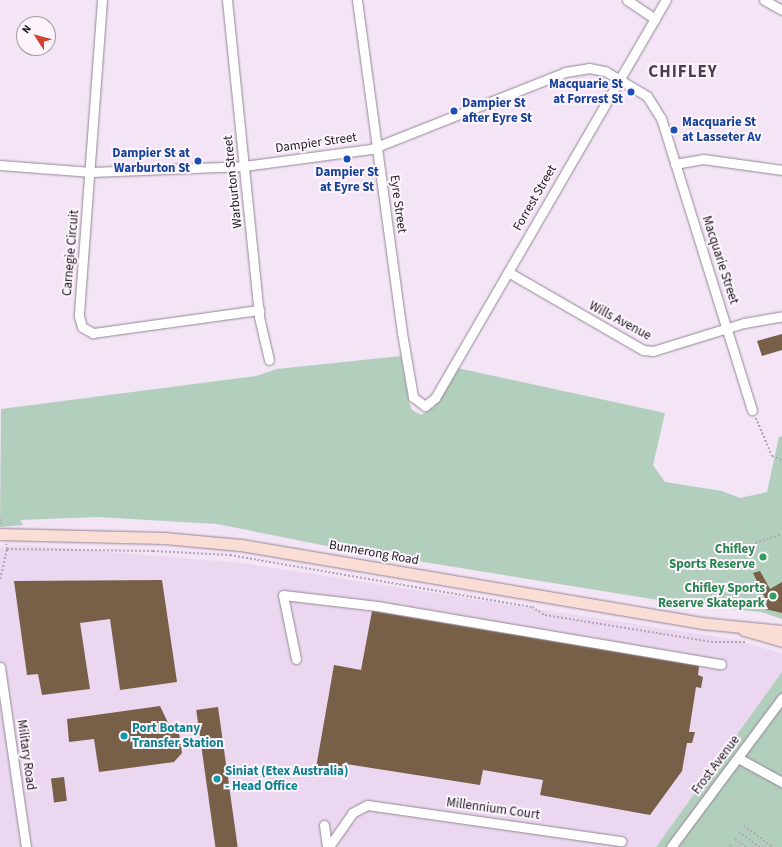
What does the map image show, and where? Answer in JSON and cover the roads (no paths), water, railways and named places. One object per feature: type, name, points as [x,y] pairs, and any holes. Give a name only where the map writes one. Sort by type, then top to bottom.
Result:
[{"type":"main road","name":"Bunnerong Road","points":[[0,534],[142,538],[241,545],[740,628],[782,641]]},
{"type":"main road","name":"Bunnerong Road","points":[[740,628],[763,627],[782,631]]},
{"type":"street","name":"Carnegie Circuit","points":[[102,0],[80,316],[86,332],[259,310]]},
{"type":"street","name":"Warburton Street","points":[[227,0],[259,310],[269,360]]},
{"type":"street","name":"Eyre Street","points":[[357,0],[376,148],[413,397],[425,406]]},
{"type":"street","points":[[627,0],[655,19]]},
{"type":"street","name":"Forrest Street","points":[[425,406],[435,398],[619,78],[666,0]]},
{"type":"street","points":[[764,0],[782,10]]},
{"type":"street","name":"Dampier Street","points":[[0,165],[91,172],[244,166],[376,148],[564,72],[579,68],[598,69],[619,78]]},
{"type":"street","name":"Macquarie Street","points":[[619,78],[642,92],[655,105],[728,328],[752,410]]},
{"type":"street","points":[[675,164],[690,159],[703,158],[782,170]]},
{"type":"street","name":"Wills Avenue","points":[[508,272],[643,350],[653,352],[728,328],[782,316]]},
{"type":"street","points":[[296,659],[283,594],[377,606],[721,664]]},
{"type":"street","name":"Military Road","points":[[0,667],[26,847]]},
{"type":"street","name":"Frost Avenue","points":[[671,847],[782,698]]},
{"type":"street","points":[[738,758],[782,782]]},
{"type":"street","name":"Millennium Court","points":[[332,846],[352,813],[374,804],[621,840]]},
{"type":"street","points":[[324,825],[332,846]]},
{"type":"place","name":"Macquarie St at Forrest St","points":[[631,92]]},
{"type":"place","name":"Dampier St after Eyre St","points":[[454,111]]},
{"type":"place","name":"Macquarie St at Lasseter Av","points":[[674,130]]},
{"type":"place","name":"Dampier St at Eyre St","points":[[347,159]]},
{"type":"place","name":"Dampier St at Warburton St","points":[[198,161]]},
{"type":"place","name":"Chifley Sports Reserve","points":[[763,557]]},
{"type":"place","name":"Chifley Sports Reserve Skatepark","points":[[773,596]]},
{"type":"place","name":"Port Botany Transfer Station","points":[[124,736]]},
{"type":"place","name":"Siniat (Etex Australia) - Head Office","points":[[217,779]]},
{"type":"district","name":"CHIFLEY","points":[[683,73]]}]
